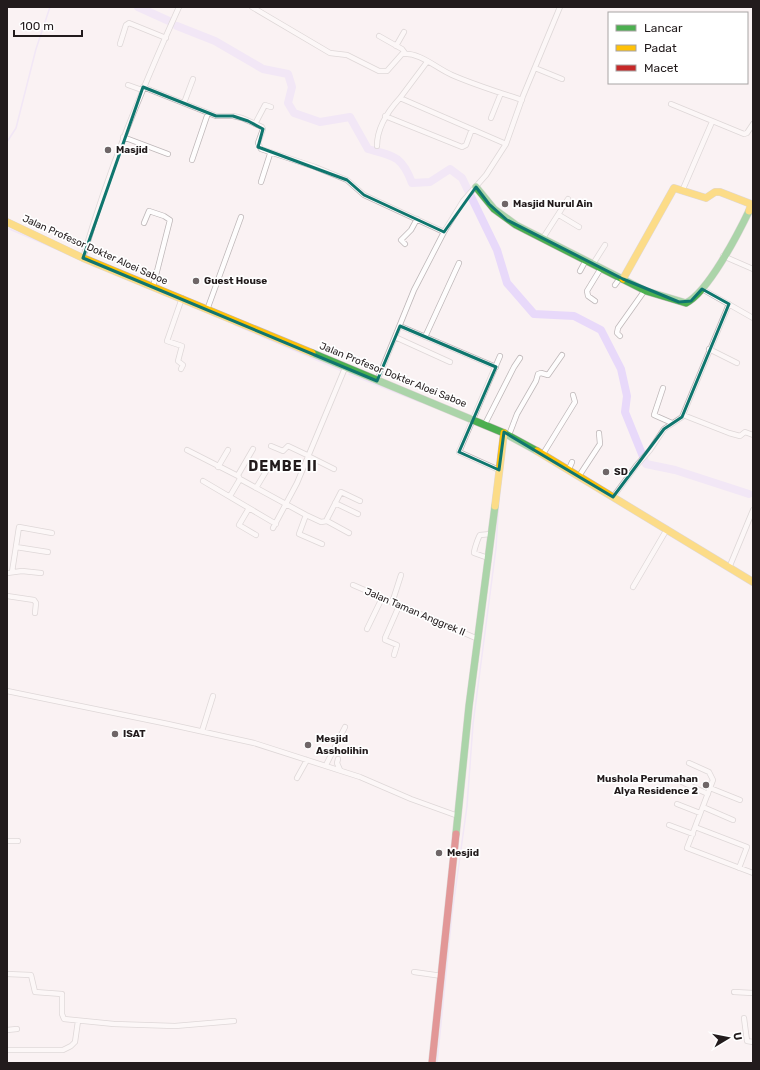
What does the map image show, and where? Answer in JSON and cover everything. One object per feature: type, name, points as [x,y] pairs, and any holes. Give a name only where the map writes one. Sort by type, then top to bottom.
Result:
[{"type":"street","points":[[83,258],[124,137],[143,89],[179,7]]},
{"type":"street","points":[[252,7],[330,53],[347,55],[380,71],[387,71],[398,57],[405,53]]},
{"type":"street","points":[[377,381],[414,290],[444,232],[463,201],[475,189],[494,165],[506,144],[522,100],[560,7]]},
{"type":"street","points":[[120,44],[126,25],[129,23],[166,38]]},
{"type":"street","points":[[396,46],[404,32]]},
{"type":"street","points":[[379,36],[402,49],[405,53],[416,55],[452,75],[522,100]]},
{"type":"street","points":[[377,146],[385,116],[427,62]]},
{"type":"street","points":[[535,68],[562,79]]},
{"type":"street","points":[[184,103],[193,79]]},
{"type":"street","points":[[128,85],[184,103],[219,117],[237,116],[255,124],[263,129],[258,143],[259,148],[270,154],[290,158],[341,177],[351,182],[359,192],[364,195],[444,232]]},
{"type":"street","points":[[491,118],[501,93]]},
{"type":"street","points":[[400,98],[506,144]]},
{"type":"street","points":[[671,104],[744,134],[747,133],[753,124]]},
{"type":"street","points":[[255,124],[264,105],[271,106]]},
{"type":"street","points":[[192,160],[208,113]]},
{"type":"street","points":[[385,116],[462,147],[466,145],[472,129]]},
{"type":"street","points":[[683,189],[712,122]]},
{"type":"street","points":[[124,137],[168,154]]},
{"type":"street","points":[[261,182],[270,154]]},
{"type":"street","points":[[475,189],[503,217],[601,268],[621,278],[645,290],[686,303],[691,301],[702,289],[738,232],[751,204],[720,192],[715,192],[706,198],[683,189],[674,188],[621,278],[615,285]]},
{"type":"street","points":[[543,238],[568,199]]},
{"type":"street","points":[[144,223],[149,211],[170,220],[153,287]]},
{"type":"street","points":[[559,215],[579,227]]},
{"type":"street","points":[[207,310],[241,217]]},
{"type":"street","points":[[405,244],[401,240],[411,230],[417,220]]},
{"type":"street","name":"Jalan Profesor Dokter Aloei Saboe","points":[[7,222],[83,258],[182,298],[345,368],[434,402],[507,434],[543,454],[570,466],[579,476],[753,582]]},
{"type":"street","points":[[580,271],[606,245]]},
{"type":"street","points":[[723,256],[753,270]]},
{"type":"street","points":[[425,337],[459,263]]},
{"type":"street","points":[[595,302],[588,296],[587,291],[601,268]]},
{"type":"street","points":[[702,289],[753,318]]},
{"type":"street","points":[[620,336],[617,332],[618,328],[645,290]]},
{"type":"street","points":[[181,369],[183,365],[178,361],[182,346],[168,343],[167,341],[182,298]]},
{"type":"street","points":[[613,497],[664,429],[683,415],[709,349],[729,304]]},
{"type":"street","points":[[400,326],[496,367]]},
{"type":"street","points":[[395,337],[450,362]]},
{"type":"street","points":[[709,349],[737,363]]},
{"type":"street","points":[[432,1063],[469,706],[500,470],[507,434],[538,374],[541,373],[548,375],[562,355]]},
{"type":"street","points":[[500,356],[459,452],[500,470]]},
{"type":"street","points":[[485,424],[520,358]]},
{"type":"street","points":[[203,481],[249,508],[274,526],[308,456],[345,368]]},
{"type":"street","points":[[663,388],[654,415],[672,423]]},
{"type":"street","points":[[543,454],[575,402],[573,395]]},
{"type":"street","points":[[683,415],[739,436],[745,432],[753,435]]},
{"type":"street","points":[[579,476],[600,444],[599,433]]},
{"type":"street","points":[[271,446],[283,451],[288,446],[334,469]]},
{"type":"street","points":[[230,496],[253,449]]},
{"type":"street","points":[[187,450],[306,516],[321,522],[326,521],[349,533]]},
{"type":"street","points":[[218,467],[228,450]]},
{"type":"street","points":[[256,488],[268,468]]},
{"type":"street","points":[[326,521],[340,492],[360,501]]},
{"type":"street","points":[[335,503],[358,514]]},
{"type":"street","points":[[249,508],[239,525],[256,535]]},
{"type":"street","points":[[729,568],[752,516],[753,510]]},
{"type":"street","points":[[306,516],[299,534],[322,544]]},
{"type":"street","points":[[41,573],[9,573],[20,527],[52,532]]},
{"type":"street","points":[[633,587],[667,529]]},
{"type":"street","points":[[488,558],[474,553],[474,550],[478,545],[480,535],[491,534]]},
{"type":"street","points":[[16,547],[48,552]]},
{"type":"street","points":[[392,603],[400,575]]},
{"type":"street","name":"Jalan Taman Anggrek II","points":[[352,585],[478,639]]},
{"type":"street","points":[[7,596],[34,600],[36,603],[35,613]]},
{"type":"street","points":[[367,629],[382,598]]},
{"type":"street","points":[[394,656],[397,645],[386,640],[385,638],[399,606]]},
{"type":"street","points":[[7,691],[254,743],[340,770],[422,804],[458,816]]},
{"type":"street","points":[[202,731],[213,696]]},
{"type":"street","points":[[326,765],[345,727]]},
{"type":"street","points":[[338,759],[337,763],[340,770]]},
{"type":"street","points":[[297,778],[307,760]]},
{"type":"street","points":[[689,763],[709,772],[713,780],[687,848],[753,873]]},
{"type":"street","points":[[682,782],[708,794]]},
{"type":"street","points":[[710,788],[740,800]]},
{"type":"street","points":[[677,804],[700,813]]},
{"type":"street","points":[[703,807],[733,820]]},
{"type":"street","points":[[669,825],[693,834]]},
{"type":"street","points":[[695,827],[747,847],[739,868]]},
{"type":"street","points":[[7,841],[18,841]]},
{"type":"street","points":[[414,972],[442,976]]},
{"type":"street","points":[[7,974],[31,975],[35,992],[62,994],[63,1018],[78,1021],[114,1024],[175,1026],[234,1021]]},
{"type":"street","points":[[734,992],[753,993]]},
{"type":"street","points":[[744,1018],[747,1041],[753,1042]]},
{"type":"street","points":[[7,1050],[63,1050],[68,1048],[75,1042],[78,1021]]},
{"type":"street","points":[[7,1030],[17,1029]]},
{"type":"highlighted area","points":[[143,87],[216,116],[233,116],[248,121],[263,129],[258,147],[347,180],[364,195],[444,232],[476,187],[489,204],[507,220],[623,279],[679,302],[691,301],[702,289],[729,304],[682,417],[664,429],[613,497],[504,432],[499,470],[459,452],[496,367],[400,326],[377,381],[83,258]]},
{"type":"waterway","points":[[7,142],[16,128],[36,49],[50,7]]},
{"type":"waterway","points":[[138,7],[169,21]]},
{"type":"waterway","points":[[177,26],[215,41],[263,69],[288,74],[292,87],[288,103],[294,113],[320,122],[350,117],[368,149],[396,158],[405,167],[412,183],[430,182],[450,169],[462,178],[497,250],[507,283],[534,314],[574,316],[601,330],[621,369],[627,396],[625,412],[646,464],[675,470],[749,494]]},
{"type":"waterway","points":[[7,228],[61,251]]},
{"type":"waterway","points":[[235,325],[342,371]]},
{"type":"waterway","points":[[349,374],[420,402]]},
{"type":"waterway","points":[[437,1063],[452,914],[467,806],[473,724],[496,548],[499,498]]},
{"type":"traffic: fast","points":[[476,187],[494,209],[516,225],[646,291],[686,303],[695,297],[704,287],[722,262],[749,211]]},
{"type":"traffic: fast","points":[[312,353],[504,433],[537,451]]},
{"type":"traffic: fast","points":[[456,834],[469,706],[495,506]]},
{"type":"traffic: slow","points":[[623,279],[674,188],[706,198],[715,192],[720,192],[751,204],[749,211]]},
{"type":"traffic: slow","points":[[7,222],[83,258],[312,353]]},
{"type":"traffic: slow","points":[[495,506],[504,433]]},
{"type":"traffic: slow","points":[[537,451],[753,582]]},
{"type":"traffic: jam","points":[[432,1063],[456,834]]},
{"type":"place","name":"Masjid","points":[[108,150]]},
{"type":"place","name":"Masjid Nurul Ain","points":[[505,204]]},
{"type":"place","name":"Guest House","points":[[196,281]]},
{"type":"place","name":"SD","points":[[606,472]]},
{"type":"place","name":"ISAT","points":[[115,734]]},
{"type":"place","name":"Mesjid Assholihin","points":[[308,745]]},
{"type":"place","name":"Mushola Perumahan Alya Residence 2","points":[[706,785]]},
{"type":"place","name":"Mesjid","points":[[439,853]]},
{"type":"district","name":"DEMBE II","points":[[283,466]]}]
